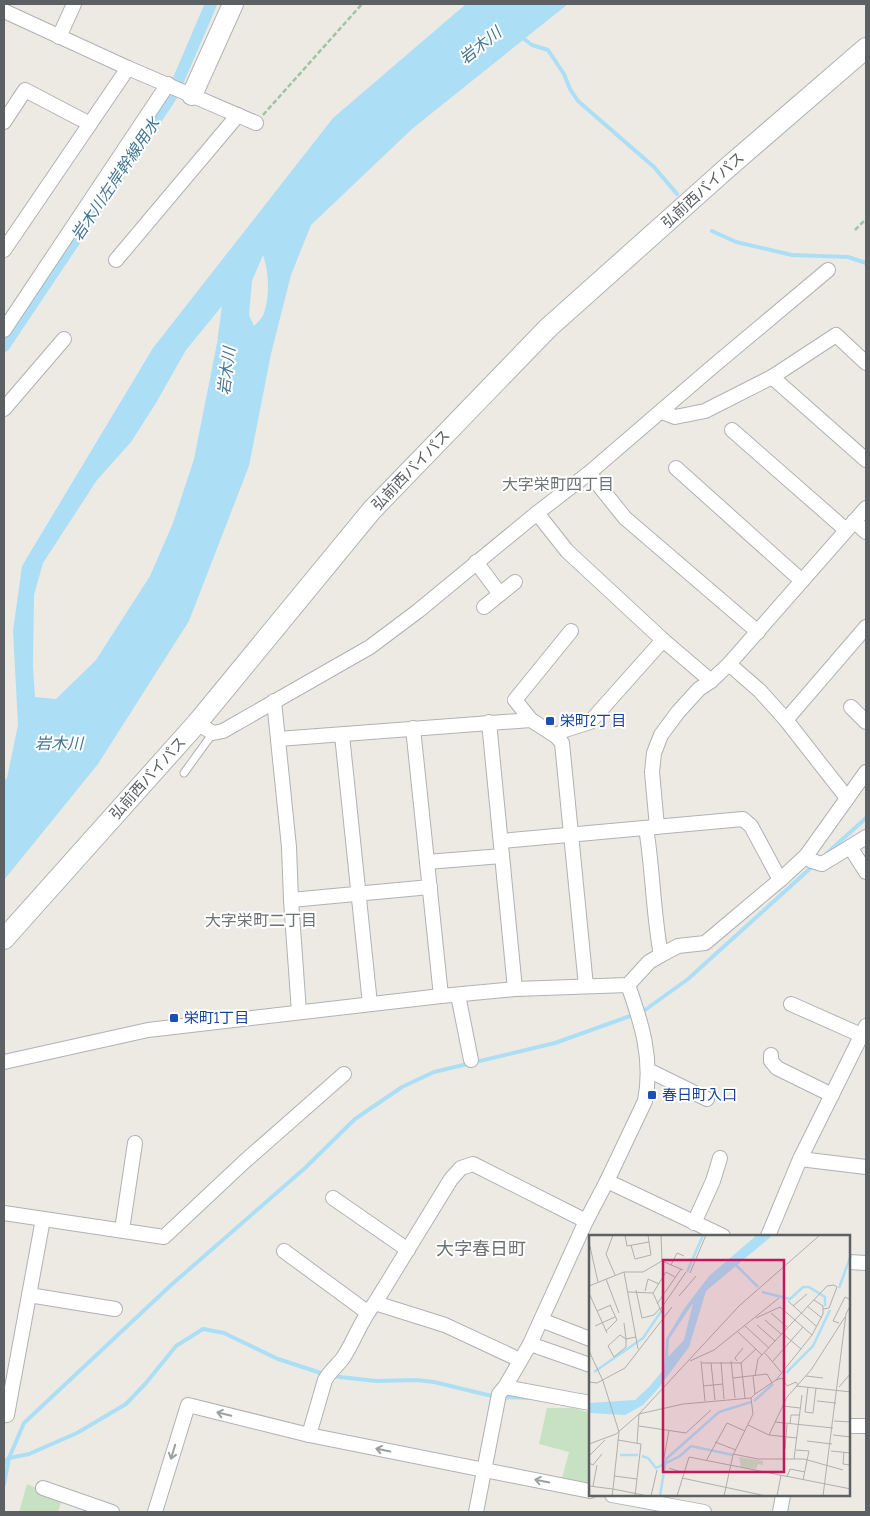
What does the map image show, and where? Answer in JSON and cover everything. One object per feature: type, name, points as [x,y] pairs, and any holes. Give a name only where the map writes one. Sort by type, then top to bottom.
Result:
[{"type":"street","points":[[59,36],[74,4]]},
{"type":"street","points":[[4,330],[177,89],[233,4]]},
{"type":"street","points":[[4,11],[128,68],[256,123]]},
{"type":"street","name":"弘前西バイパス","points":[[4,939],[205,728],[372,510],[548,328],[726,169],[866,48]]},
{"type":"street","points":[[4,250],[128,68]]},
{"type":"street","points":[[4,122],[26,90],[90,124]]},
{"type":"street","points":[[116,260],[238,115]]},
{"type":"street","points":[[205,728],[223,731],[370,647],[589,473],[662,412],[710,368],[828,270]]},
{"type":"street","points":[[662,412],[676,417],[705,411],[772,377],[836,335],[866,363]]},
{"type":"street","points":[[5,404],[64,338]]},
{"type":"street","points":[[772,377],[866,460]]},
{"type":"street","points":[[732,430],[850,526],[866,532]]},
{"type":"street","points":[[676,468],[802,582]]},
{"type":"street","points":[[589,473],[625,518],[758,632]]},
{"type":"street","points":[[661,955],[655,925],[652,874],[652,772],[654,752],[661,735],[698,689],[711,681],[729,664],[866,508]]},
{"type":"street","points":[[537,513],[567,551],[663,640],[711,681]]},
{"type":"street","points":[[476,562],[500,594]]},
{"type":"street","points":[[484,607],[516,582]]},
{"type":"street","points":[[786,720],[866,627]]},
{"type":"street","points":[[571,631],[516,700],[531,720],[556,736],[562,743],[586,986]]},
{"type":"street","points":[[556,736],[565,730],[590,722],[663,640]]},
{"type":"street","points":[[729,664],[760,691],[786,720],[847,798]]},
{"type":"street","points":[[274,701],[289,847],[299,1012]]},
{"type":"street","points":[[851,707],[866,722]]},
{"type":"street","points":[[278,739],[531,720]]},
{"type":"street","points":[[489,722],[515,989]]},
{"type":"street","points":[[413,728],[441,996]]},
{"type":"street","points":[[342,735],[370,1004]]},
{"type":"street","points":[[813,860],[847,798],[866,772]]},
{"type":"street","points":[[501,841],[743,819],[751,826],[780,880]]},
{"type":"street","points":[[4,1062],[148,1030],[515,989],[628,985],[649,962],[661,955],[678,946],[705,943],[780,880],[813,860],[850,847],[866,837]]},
{"type":"street","points":[[850,847],[866,872]]},
{"type":"street","points":[[427,862],[502,856]]},
{"type":"street","points":[[291,900],[430,887]]},
{"type":"street","points":[[476,1512],[500,1394],[530,1344],[586,1221],[646,1101],[648,1055],[636,1005],[628,985]]},
{"type":"street","points":[[458,995],[471,1060]]},
{"type":"street","points":[[768,1235],[800,1159],[863,1037],[791,1004]]},
{"type":"street","points":[[771,1055],[771,1061],[777,1068],[832,1095]]},
{"type":"street","points":[[648,1070],[707,1099]]},
{"type":"street","points":[[4,1213],[164,1237],[244,1162],[344,1074]]},
{"type":"street","points":[[122,1230],[135,1143]]},
{"type":"street","points":[[694,1223],[713,1181],[720,1158]]},
{"type":"street","points":[[800,1159],[866,1167]]},
{"type":"street","points":[[309,1434],[327,1376],[342,1358],[371,1307],[451,1179],[461,1168],[473,1164],[586,1221]]},
{"type":"street","points":[[607,1181],[721,1235]]},
{"type":"street","points":[[333,1198],[408,1250]]},
{"type":"street","points":[[7,1415],[43,1219]]},
{"type":"street","points":[[284,1251],[371,1307],[445,1325],[520,1360]]},
{"type":"street","points":[[850,1262],[866,1263]]},
{"type":"street","points":[[29,1295],[116,1309]]},
{"type":"street","points":[[541,1320],[589,1339]]},
{"type":"street","points":[[530,1344],[589,1365]]},
{"type":"street","points":[[500,1394],[589,1403]]},
{"type":"street","points":[[155,1512],[188,1406],[309,1434],[589,1490]]},
{"type":"street","points":[[850,1426],[866,1426]]},
{"type":"street","points":[[43,1488],[112,1512]]},
{"type":"street","points":[[617,1496],[704,1512]]},
{"type":"street","points":[[780,1512],[783,1496]]},
{"type":"lane","points":[[184,773],[205,728]]},
{"type":"path","points":[[256,123],[362,4]]},
{"type":"path","points":[[855,230],[866,219]]},
{"type":"green space","points":[[547,1408],[574,1408],[589,1413],[589,1483],[562,1478],[569,1452],[539,1444]]},
{"type":"green space","points":[[27,1484],[62,1500],[58,1512],[19,1512]]},
{"type":"water","name":"岩木川","points":[[466,4],[568,4],[412,129],[311,225],[291,275],[271,354],[249,466],[189,621],[98,764],[4,880],[4,781],[7,778],[18,725],[13,631],[22,566],[153,348],[333,118]],"holes":[[[263,255],[268,276],[267,299],[263,315],[254,326],[249,315],[252,281]],[[222,306],[217,343],[194,459],[173,523],[150,576],[96,660],[56,699],[35,697],[33,666],[34,595],[43,563],[97,480],[131,442],[186,350]]]},
{"type":"waterway","name":"岩木川左岸幹線用水","points":[[4,346],[172,95],[211,4]]},
{"type":"waterway","points":[[520,36],[532,45],[548,50],[564,74],[570,89],[578,101],[654,167],[677,194]]},
{"type":"waterway","points":[[712,231],[736,242],[792,255],[848,257],[866,263]]},
{"type":"waterway","points":[[826,854],[866,818]]},
{"type":"waterway","points":[[645,1010],[688,979],[814,865]]},
{"type":"waterway","points":[[4,1484],[9,1458],[24,1423],[170,1286],[305,1168],[355,1119],[402,1087],[434,1072],[555,1043],[630,1016]]},
{"type":"waterway","points":[[4,1463],[9,1458],[29,1454],[77,1433],[126,1404],[176,1346],[203,1329],[224,1333],[278,1359],[324,1374]]},
{"type":"waterway","points":[[331,1376],[376,1381],[416,1380],[434,1382],[496,1397],[532,1398]]},
{"type":"place","name":"栄町2丁目","points":[[550,721]]},
{"type":"place","name":"栄町1丁目","points":[[174,1018]]},
{"type":"place","name":"春日町入口","points":[[652,1095]]},
{"type":"district","name":"大字栄町四丁目","points":[[558,484]]},
{"type":"district","name":"大字栄町二丁目","points":[[261,920]]},
{"type":"district","name":"大字春日町","points":[[481,1249]]}]
